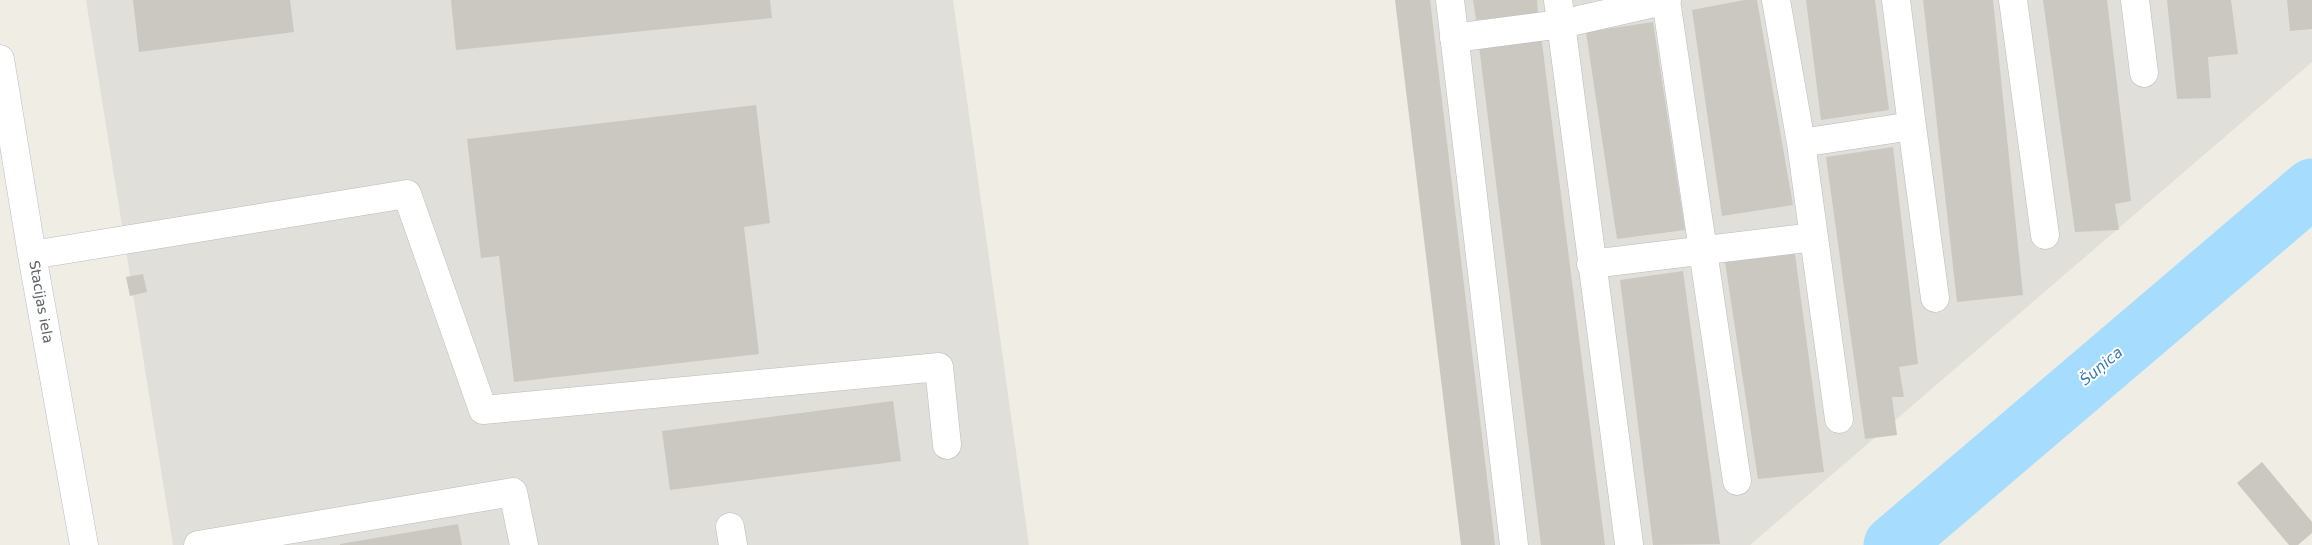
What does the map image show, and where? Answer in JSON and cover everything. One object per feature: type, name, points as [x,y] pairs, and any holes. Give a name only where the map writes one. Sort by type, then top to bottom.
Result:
[{"type":"street","points":[[1450,0],[1514,545]]},
{"type":"street","points":[[1454,38],[1559,12],[1666,0],[1737,481]]},
{"type":"street","points":[[1776,0],[1801,143],[1839,419]]},
{"type":"street","points":[[1896,0],[1935,298]]},
{"type":"street","points":[[2013,0],[2045,235]]},
{"type":"street","points":[[2135,0],[2144,73]]},
{"type":"street","points":[[1559,12],[1629,544]]},
{"type":"street","name":"Stacijas iela","points":[[0,59],[32,255],[84,545]]},
{"type":"street","points":[[1801,143],[1912,126]]},
{"type":"street","points":[[32,255],[406,194],[483,410],[939,367],[947,445]]},
{"type":"street","points":[[1591,264],[1814,237]]},
{"type":"street","points":[[198,545],[266,539],[513,492],[524,545]]},
{"type":"shaded area","points":[[86,0],[953,0],[1029,545],[173,545]]},
{"type":"shaded area","points":[[1405,0],[2312,0],[2312,62],[1750,545],[1463,545]]},
{"type":"building","points":[[133,0],[290,0],[294,32],[139,52]]},
{"type":"building","points":[[451,0],[770,0],[772,18],[456,50]]},
{"type":"building","points":[[1395,0],[1430,0],[1495,545],[1461,545]]},
{"type":"building","points":[[1473,0],[1537,0],[1538,14],[1476,20]]},
{"type":"building","points":[[1744,0],[1757,0],[1793,205],[1722,216],[1692,10]]},
{"type":"building","points":[[1806,0],[1875,0],[1889,110],[1821,120]]},
{"type":"building","points":[[1923,0],[1993,0],[2023,295],[1957,302]]},
{"type":"building","points":[[2043,0],[2107,0],[2131,201],[2115,204],[2119,230],[2075,232]]},
{"type":"building","points":[[2167,0],[2231,0],[2238,54],[2208,57],[2211,98],[2177,99]]},
{"type":"building","points":[[2287,0],[2312,0],[2312,29],[2290,31]]},
{"type":"building","points":[[1653,22],[1685,230],[1617,239],[1586,32]]},
{"type":"building","points":[[1541,35],[1605,545],[1541,545],[1479,46]]},
{"type":"building","points":[[756,105],[770,223],[744,227],[759,354],[514,382],[499,256],[481,258],[467,139]]},
{"type":"building","points":[[1893,147],[1918,364],[1899,367],[1904,397],[1892,397],[1897,435],[1865,439],[1826,157]]},
{"type":"building","points":[[1795,254],[1824,472],[1758,479],[1725,262]]},
{"type":"building","points":[[1683,271],[1720,544],[1653,545],[1620,280]]},
{"type":"building","points":[[143,274],[147,292],[130,296],[126,277]]},
{"type":"building","points":[[893,401],[901,461],[670,490],[662,431]]},
{"type":"building","points":[[2262,462],[2312,522],[2312,533],[2298,545],[2289,545],[2237,483]]},
{"type":"building","points":[[458,524],[462,545],[340,545],[340,544]]},
{"type":"waterway","name":"Šuņica","points":[[1893,545],[2312,188]]}]
